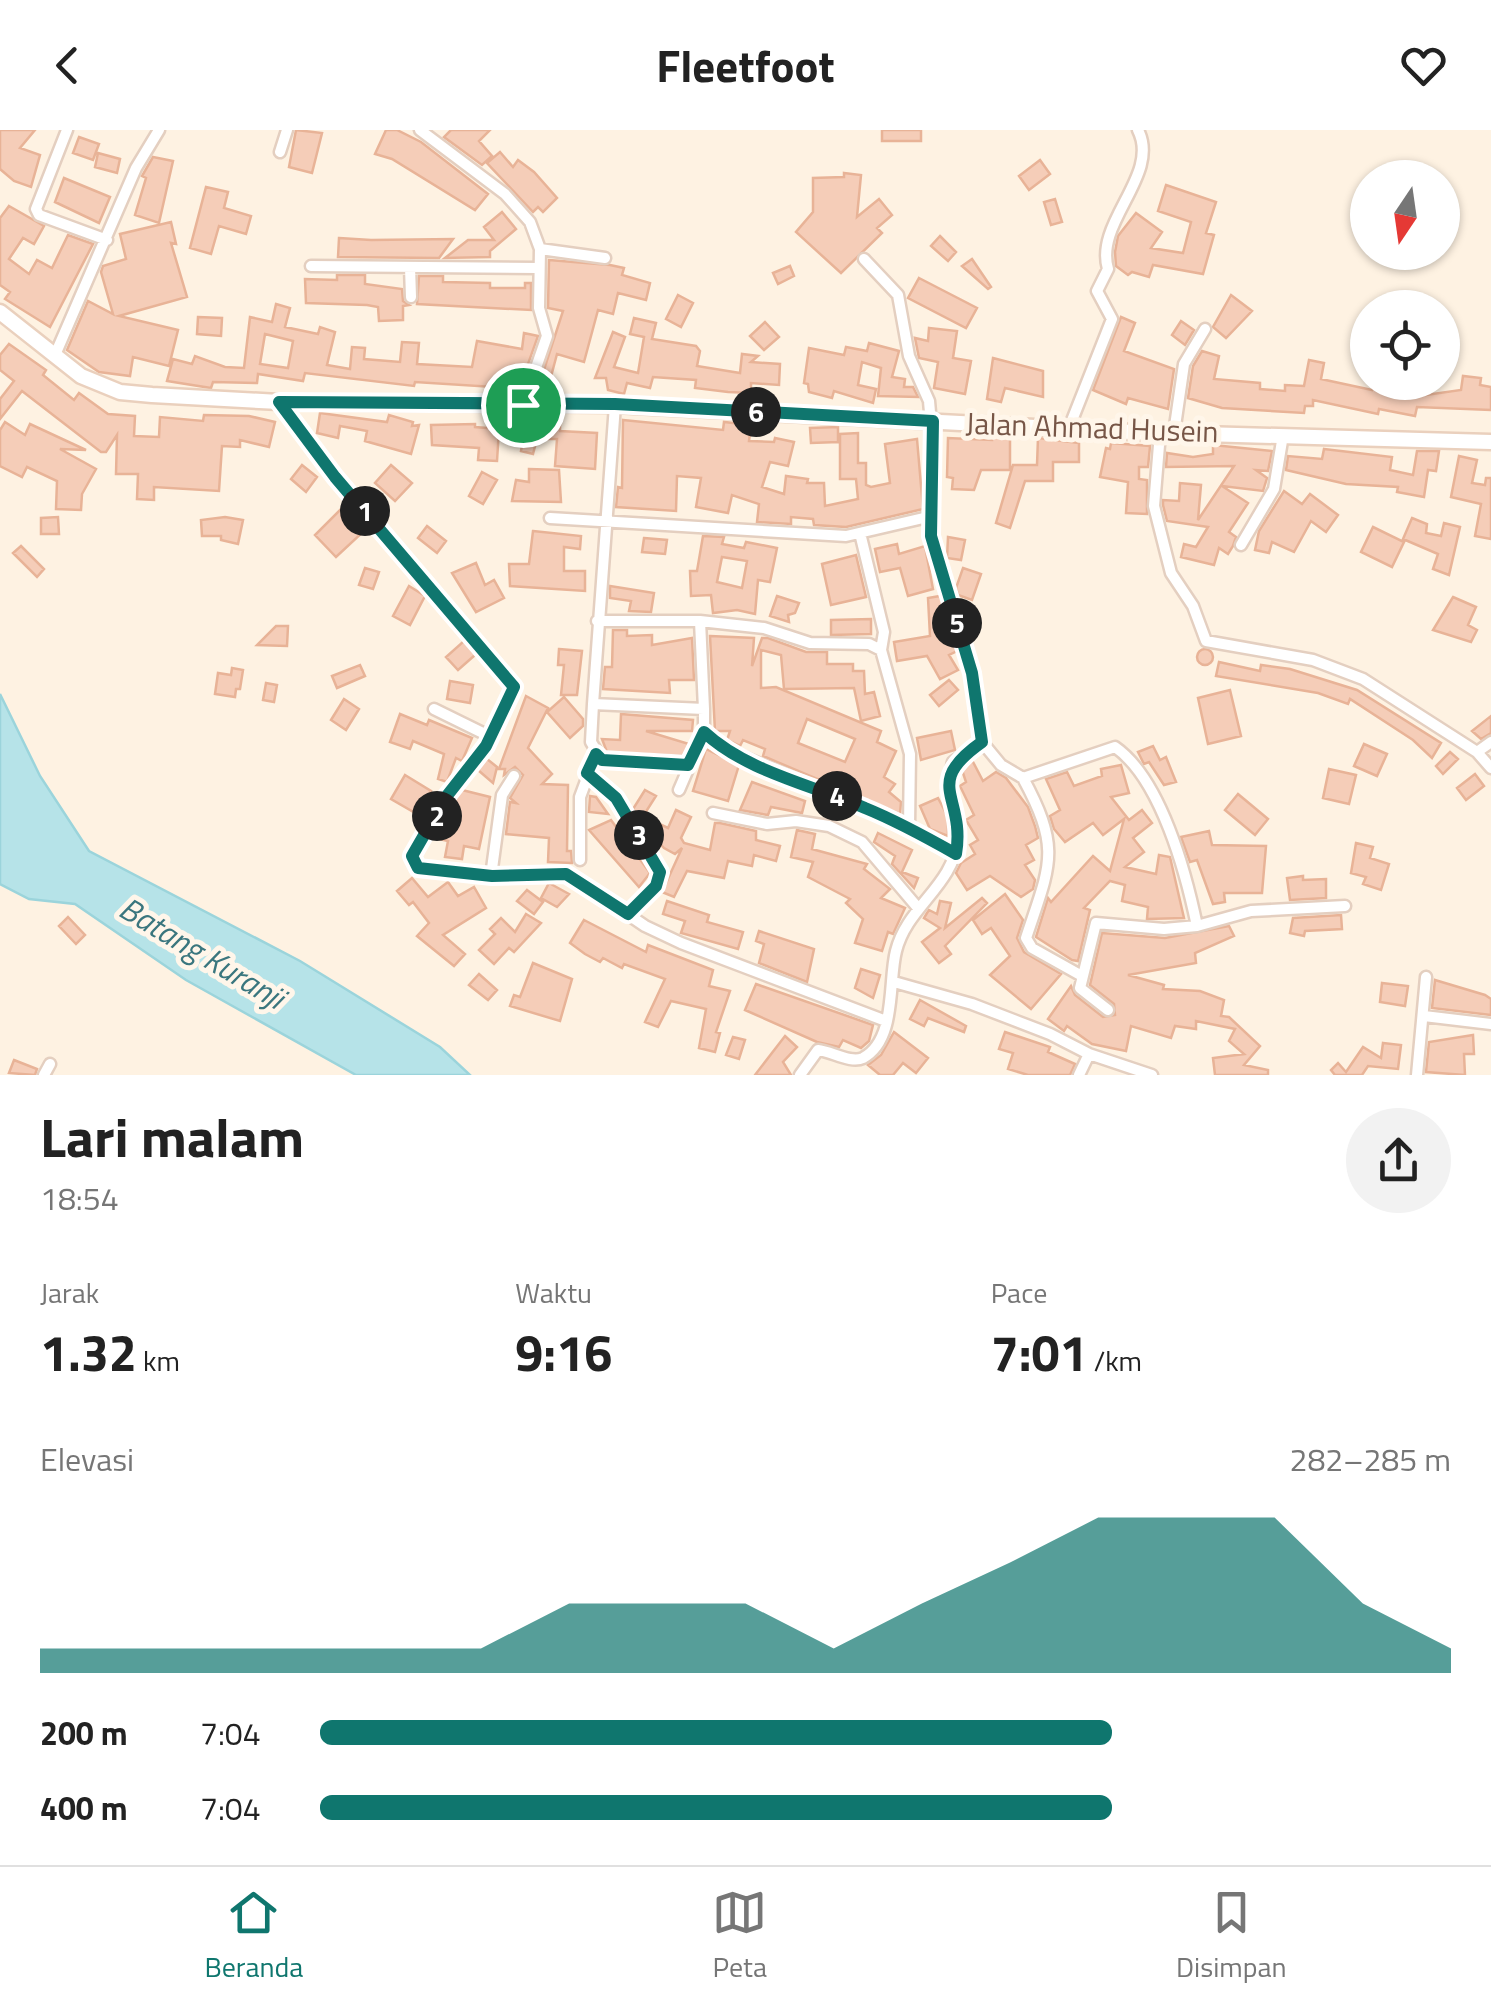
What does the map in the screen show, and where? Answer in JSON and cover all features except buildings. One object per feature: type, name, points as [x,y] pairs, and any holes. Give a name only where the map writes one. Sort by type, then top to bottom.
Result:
[{"type":"main road","name":"Jalan Ahmad Husein","points":[[0,312],[82,376],[120,392],[279,402],[615,404],[1167,433],[1491,442]]},
{"type":"street","points":[[66,130],[36,209],[40,215],[106,240]]},
{"type":"street","points":[[55,355],[136,168],[159,130]]},
{"type":"street","points":[[280,152],[286,130]]},
{"type":"street","points":[[420,130],[505,194],[530,222],[540,249],[538,308],[547,336],[523,405]]},
{"type":"street","points":[[1069,428],[1111,322],[1110,311],[1096,291],[1108,269],[1103,249],[1144,155],[1138,130]]},
{"type":"street","points":[[540,249],[605,258]]},
{"type":"street","points":[[864,259],[898,295],[909,356],[933,421],[931,536],[972,673],[982,742],[1001,765],[1023,778],[1048,832],[1052,858],[1026,938],[1032,948],[1082,976]]},
{"type":"street","points":[[311,266],[537,268]]},
{"type":"street","points":[[410,266],[412,297]]},
{"type":"street","points":[[1206,329],[1184,364],[1154,506],[1171,573],[1192,606],[1206,641],[1313,660],[1363,679],[1477,752],[1491,768]]},
{"type":"street","points":[[279,402],[335,477],[512,683],[514,690],[491,737],[446,797],[411,860],[424,870],[492,876],[566,874],[681,943],[886,1021]]},
{"type":"street","points":[[615,404],[591,742],[602,760],[688,765]]},
{"type":"street","points":[[1241,545],[1274,489],[1283,435]]},
{"type":"street","points":[[550,518],[794,536],[860,533],[932,516]]},
{"type":"street","points":[[860,533],[884,632],[882,650],[910,754],[909,827]]},
{"type":"street","points":[[597,621],[700,621],[764,628],[810,643],[868,644],[882,650]]},
{"type":"street","points":[[679,790],[704,732],[700,621]]},
{"type":"street","points":[[593,704],[704,710]]},
{"type":"street","points":[[434,709],[491,737]]},
{"type":"street","points":[[704,732],[720,747],[749,762],[909,827],[956,854]]},
{"type":"street","points":[[800,1075],[818,1050],[855,1060],[872,1050],[886,1021],[896,949],[918,908],[941,886],[956,854],[959,834],[950,773],[953,762],[982,742]]},
{"type":"street","points":[[1477,752],[1491,742]]},
{"type":"street","points":[[1023,778],[1115,747],[1129,757],[1176,840],[1197,926]]},
{"type":"street","points":[[580,860],[580,797],[596,754]]},
{"type":"street","points":[[587,773],[616,798],[660,872],[656,886],[628,914]]},
{"type":"street","points":[[492,876],[502,795],[514,776]]},
{"type":"street","points":[[713,813],[767,824],[796,820],[829,826],[862,842],[918,908]]},
{"type":"street","points":[[1108,1010],[1080,990],[1096,923],[1164,930],[1197,926],[1251,911],[1346,906]]},
{"type":"street","points":[[1417,1075],[1426,976]]},
{"type":"street","points":[[894,982],[1019,1022],[1088,1054],[1152,1075]]},
{"type":"street","points":[[1424,1016],[1491,1024]]},
{"type":"street","points":[[1079,1075],[1088,1054]]},
{"type":"street","points":[[855,1060],[855,1075]]},
{"type":"water","name":"Batang Kuranji","points":[[0,694],[40,776],[89,851],[300,961],[440,1047],[470,1075],[356,1075],[186,980],[75,904],[29,899],[0,884]]},
{"type":"route","points":[[279,402],[523,405],[615,404],[933,421],[931,536],[972,673],[982,742],[953,762],[950,773],[959,834],[956,854],[909,827],[749,762],[720,747],[704,732],[688,765],[602,760],[596,754],[587,773],[616,798],[660,872],[656,886],[628,914],[566,874],[492,876],[424,870],[414,864],[412,856],[446,797],[486,746],[514,687],[335,477],[279,402]]}]
